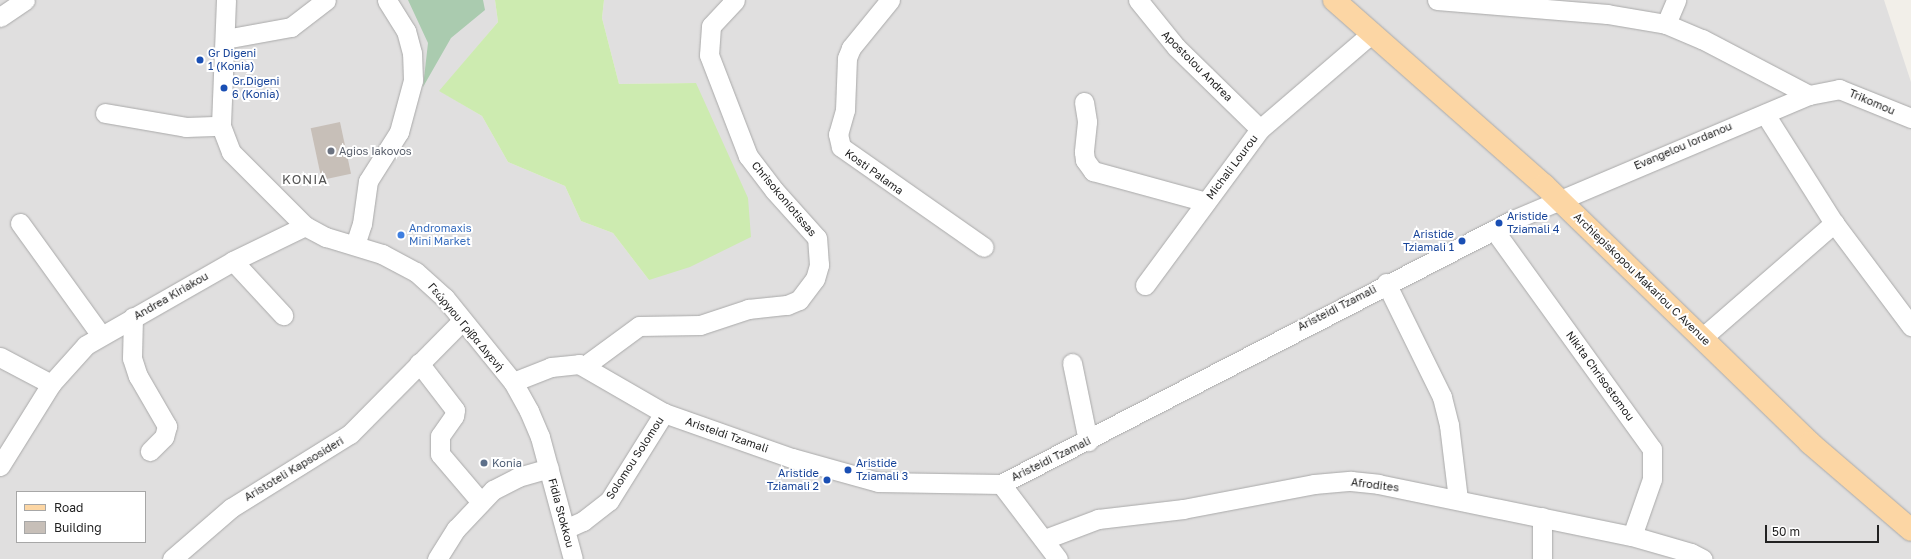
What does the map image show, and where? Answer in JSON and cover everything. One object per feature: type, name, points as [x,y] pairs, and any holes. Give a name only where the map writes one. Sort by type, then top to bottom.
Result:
[{"type":"main road","name":"Archiepiskopou Makariou C Avenue","points":[[1334,0],[1558,198],[1810,442],[1911,530]]},
{"type":"street","points":[[0,18],[25,0]]},
{"type":"street","name":"Γεώργιου Γρίβα Διγενή","points":[[226,0],[221,126],[238,161],[305,226],[326,237],[382,254],[416,272],[444,298],[513,382],[540,437],[550,468]]},
{"type":"street","points":[[225,39],[291,27],[326,0]]},
{"type":"street","points":[[355,245],[362,224],[368,181],[400,132],[413,80],[412,53],[406,31],[387,0]]},
{"type":"street","name":"Chrisokoniotissas","points":[[586,365],[639,326],[700,324],[748,309],[787,305],[799,300],[815,280],[820,265],[817,238],[774,190],[748,156],[709,55],[711,26],[735,0]]},
{"type":"street","name":"Kosti Palama","points":[[890,0],[851,48],[848,58],[844,110],[838,134],[841,147],[984,247]]},
{"type":"street","name":"Apostolou Andrea","points":[[1138,0],[1176,47],[1260,129]]},
{"type":"street","points":[[1437,0],[1607,14],[1666,24],[1702,39],[1809,95]]},
{"type":"street","points":[[1666,24],[1676,0]]},
{"type":"street","name":"Michali Lourou","points":[[1145,285],[1260,129],[1372,34]]},
{"type":"street","name":"Trikomou","points":[[1809,95],[1840,89],[1911,118]]},
{"type":"street","name":"Evangelou Iordanou","points":[[1558,198],[1766,114],[1809,95]]},
{"type":"street","points":[[1084,102],[1087,122],[1084,156],[1093,171],[1206,202]]},
{"type":"street","points":[[105,113],[186,127],[221,126]]},
{"type":"street","points":[[1766,114],[1834,223],[1911,326]]},
{"type":"street","name":"Aristeidi Tzamali","points":[[513,382],[551,367],[566,363],[586,365],[664,413],[792,458],[878,482],[1001,484],[1088,441],[1150,404],[1386,283],[1558,198]]},
{"type":"street","points":[[20,223],[100,334]]},
{"type":"street","points":[[1703,337],[1834,223]]},
{"type":"street","name":"Andrea Kiriakou","points":[[0,466],[51,384],[73,358],[100,334],[133,318],[233,261],[305,226]]},
{"type":"street","name":"Nikita Chrisostomou","points":[[1494,230],[1652,449],[1652,479],[1632,536]]},
{"type":"street","points":[[233,261],[283,315]]},
{"type":"street","points":[[1386,283],[1442,397],[1449,425],[1458,499]]},
{"type":"street","points":[[133,318],[132,358],[138,376],[167,426],[164,437],[150,451]]},
{"type":"street","name":"Aristoteli Kapsosideri","points":[[172,559],[231,508],[335,446],[462,321]]},
{"type":"street","points":[[0,357],[51,384]]},
{"type":"street","points":[[419,363],[454,410],[451,421],[440,436],[440,454],[480,501]]},
{"type":"street","points":[[1072,363],[1088,441]]},
{"type":"street","name":"Solomou Solomou","points":[[566,529],[583,521],[609,501],[664,413]]},
{"type":"street","points":[[437,559],[456,530],[480,501],[518,477],[550,468]]},
{"type":"street","name":"Fidia Stokkou","points":[[550,468],[573,559]]},
{"type":"street","name":"Afrodites","points":[[1045,539],[1098,519],[1198,507],[1314,484],[1351,482],[1378,484],[1458,499],[1632,536],[1691,552],[1703,559]]},
{"type":"street","points":[[1001,484],[1045,539],[1058,559]]},
{"type":"street","points":[[1542,517],[1542,559]]},
{"type":"shaded area","points":[[0,0],[495,0],[498,22],[440,91],[482,116],[508,162],[565,186],[581,221],[613,233],[649,280],[696,83],[619,84],[602,18],[604,0],[1884,0],[1911,82],[1911,559],[0,559]]},
{"type":"green space","points":[[408,0],[483,0],[485,10],[451,38],[423,87],[428,43]]},
{"type":"green space","points":[[495,0],[604,0],[602,18],[619,84],[696,83],[748,198],[751,237],[690,267],[649,280],[613,233],[581,221],[565,186],[508,162],[482,116],[439,91],[498,22]]},
{"type":"building","name":"Agios Iakovos","points":[[340,122],[351,174],[322,180],[311,128]]},
{"type":"place","name":"Gr Digeni 1 (Konia)","points":[[200,60]]},
{"type":"place","name":"Gr.Digeni 6 (Konia)","points":[[224,88]]},
{"type":"place","name":"Agios Iakovos","points":[[331,151]]},
{"type":"place","name":"Aristide Tziamali 4","points":[[1499,223]]},
{"type":"place","name":"Andromaxis Mini Market","points":[[401,235]]},
{"type":"place","name":"Aristide Tziamali 1","points":[[1462,241]]},
{"type":"place","name":"Konia","points":[[484,463]]},
{"type":"place","name":"Aristide Tziamali 3","points":[[848,470]]},
{"type":"place","name":"Aristide Tziamali 2","points":[[827,480]]},
{"type":"district","name":"KONIA","points":[[305,179]]}]
